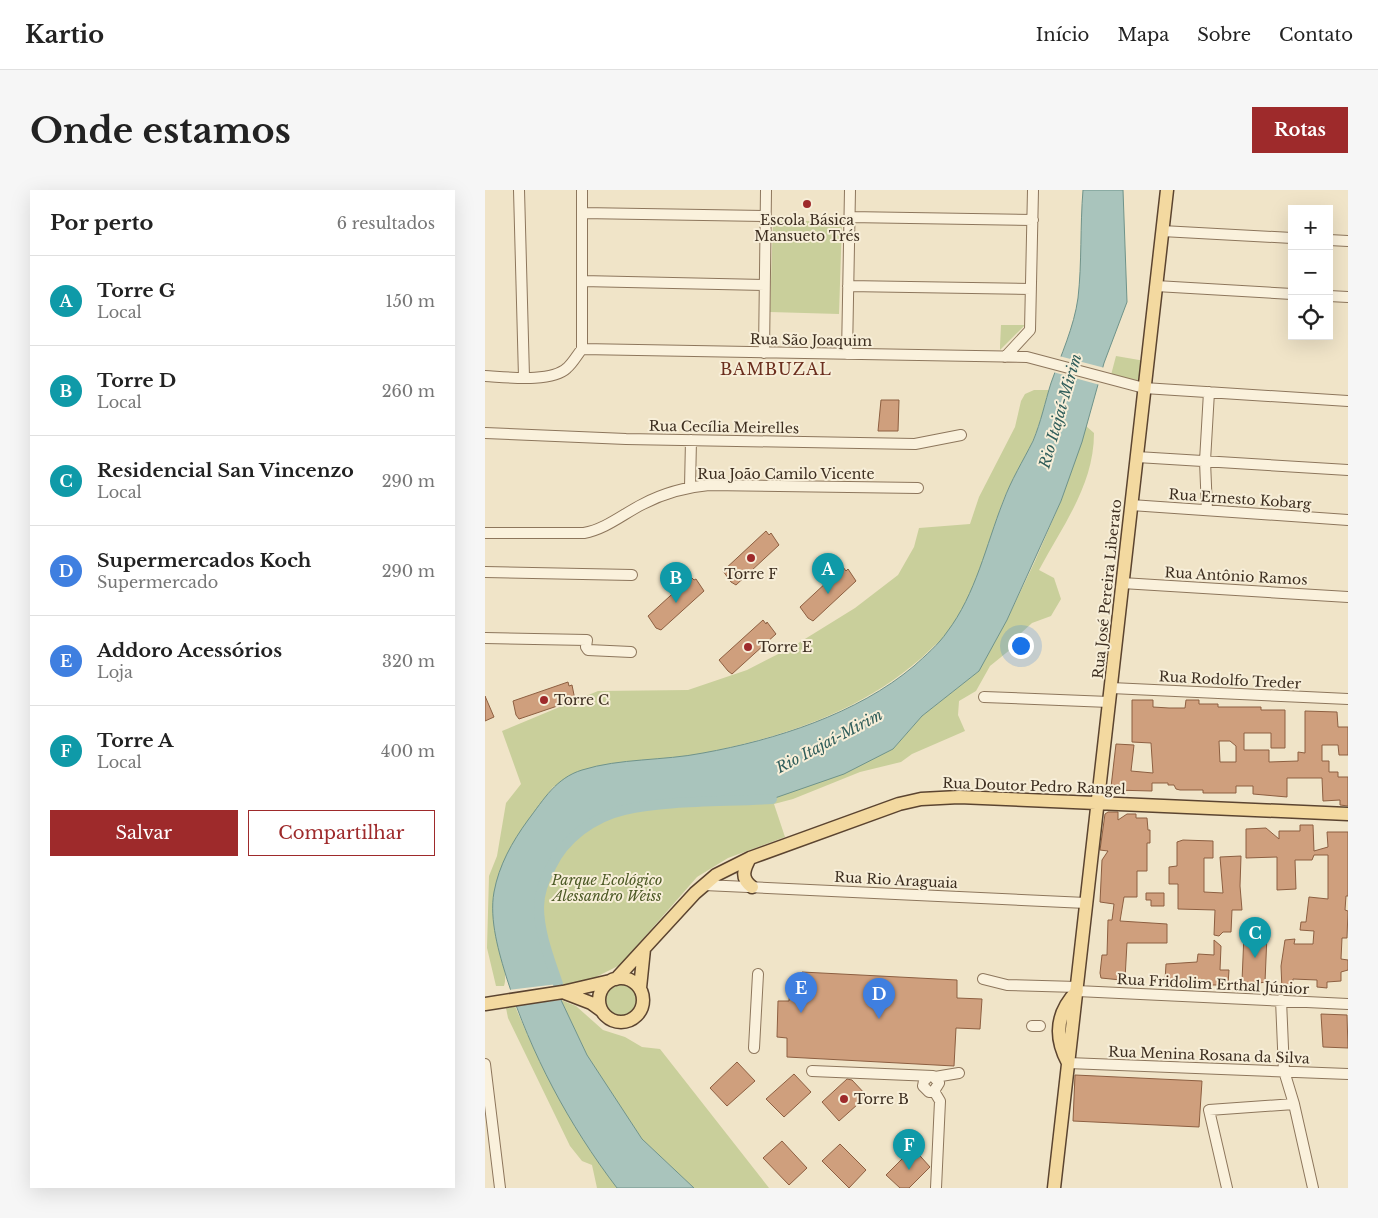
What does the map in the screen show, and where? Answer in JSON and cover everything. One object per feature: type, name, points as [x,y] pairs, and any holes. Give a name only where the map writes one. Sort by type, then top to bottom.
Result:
[{"type":"main road","name":"Rua José Pereira Liberato","points":[[1055,1188],[1167,190]]},
{"type":"main road","name":"Rua Doutor Pedro Rangel","points":[[613,980],[704,885],[727,868],[879,811],[921,800],[959,797],[1348,814]]},
{"type":"main road","points":[[750,858],[744,874],[746,883],[752,887]]},
{"type":"main road","points":[[561,993],[580,998],[602,1011],[613,1021],[628,1021],[635,1018],[643,1001],[640,988],[644,949]]},
{"type":"main road","points":[[485,1004],[561,993],[613,980],[630,980],[640,988]]},
{"type":"main road","points":[[602,1011],[599,1005],[601,991],[613,980]]},
{"type":"main road","name":"Rua José Pereira Liberato","points":[[1069,1063],[1060,1045],[1059,1027],[1064,1007],[1077,989]]},
{"type":"main road","points":[[1071,1042],[1059,1027],[1073,1024]]},
{"type":"street","points":[[519,190],[524,377]]},
{"type":"street","points":[[485,376],[524,377],[558,374],[567,368],[582,349],[583,190]]},
{"type":"street","points":[[764,353],[766,190]]},
{"type":"street","points":[[847,354],[850,190]]},
{"type":"street","points":[[1005,356],[1030,330],[1033,190]]},
{"type":"street","points":[[582,212],[765,216]]},
{"type":"street","points":[[849,217],[1033,220]]},
{"type":"street","points":[[1162,231],[1288,238]]},
{"type":"street","points":[[1333,240],[1348,241]]},
{"type":"street","points":[[582,282],[764,285]]},
{"type":"street","points":[[848,286],[1031,289]]},
{"type":"street","points":[[1156,286],[1288,294]]},
{"type":"street","points":[[1333,296],[1348,297]]},
{"type":"street","points":[[1020,340],[1018,351],[1021,357]]},
{"type":"street","name":"Rua São Joaquim","points":[[582,349],[1021,357],[1144,388],[1348,401]]},
{"type":"street","points":[[1207,510],[1205,461],[1209,392]]},
{"type":"street","name":"Rua Cecília Meirelles","points":[[485,433],[691,440],[915,444],[961,435]]},
{"type":"street","points":[[691,440],[691,487]]},
{"type":"street","points":[[1137,456],[1348,470]]},
{"type":"street","name":"Rua João Camilo Vicente","points":[[485,533],[584,533],[596,531],[658,497],[691,487],[918,488]]},
{"type":"street","name":"Rua Ernesto Kobarg","points":[[1131,505],[1348,520]]},
{"type":"street","points":[[485,572],[632,575]]},
{"type":"street","name":"Rua Antônio Ramos","points":[[1123,583],[1348,597]]},
{"type":"street","points":[[485,638],[587,640],[586,647],[588,650],[631,652]]},
{"type":"street","name":"Rua Rodolfo Treder","points":[[1111,688],[1348,699]]},
{"type":"street","points":[[984,697],[1109,702]]},
{"type":"street","name":"Rua Rio Araguaia","points":[[704,885],[1086,903]]},
{"type":"street","points":[[754,1048],[758,974]]},
{"type":"street","name":"Rua Fridolim Erthal Júnior","points":[[983,979],[1007,985],[1348,1004]]},
{"type":"street","points":[[1281,1000],[1284,1071],[1294,1104],[1313,1188]]},
{"type":"street","name":"Rua Menina Rosana da Silva","points":[[1069,1063],[1348,1074]]},
{"type":"street","points":[[485,1064],[499,1188]]},
{"type":"street","points":[[812,1071],[931,1077],[959,1072]]},
{"type":"street","points":[[931,1077],[924,1081],[923,1086],[927,1091],[934,1091],[940,1101],[936,1188]]},
{"type":"street","points":[[1227,1188],[1209,1110],[1294,1104]]},
{"type":"green space","points":[[773,220],[842,222],[839,314],[770,312]]},
{"type":"green space","points":[[1001,325],[1025,325],[1000,350],[1000,346]]},
{"type":"green space","points":[[1116,356],[1145,361],[1141,381],[1111,375]]},
{"type":"green space","points":[[1034,390],[1049,390],[1040,421],[1003,501],[966,603],[944,637],[907,670],[881,688],[854,704],[825,717],[766,738],[735,746],[686,756],[612,766],[553,787],[517,838],[497,882],[493,908],[505,980],[504,986],[496,986],[487,948],[489,876],[497,856],[506,803],[521,784],[502,731],[598,691],[688,690],[747,670],[792,647],[855,608],[898,575],[914,547],[919,528],[970,524],[979,497],[1015,427],[1021,401],[1025,394]]},
{"type":"green space","name":"Parque Ecológico Alessandro Weiss","points":[[1086,426],[1094,433],[1093,452],[1089,470],[1067,521],[1039,570],[1054,578],[1061,599],[1051,616],[1032,623],[1020,634],[1011,649],[990,666],[976,691],[959,701],[958,715],[965,731],[912,754],[901,762],[860,772],[793,799],[774,804],[785,837],[728,858],[697,877],[620,965],[582,984],[559,987],[544,941],[539,906],[545,877],[558,853],[585,827],[622,810],[653,806],[772,799],[893,749],[922,716],[979,671],[1007,620],[1035,561],[1061,501]]},
{"type":"green space","points":[[621,983],[633,989],[639,1001],[633,1013],[621,1019],[609,1013],[603,1001],[609,989]]},
{"type":"green space","points":[[561,1000],[576,1006],[603,1030],[625,1037],[642,1047],[660,1049],[769,1188],[694,1188],[642,1139],[587,1055]]},
{"type":"green space","points":[[515,1006],[536,1054],[560,1100],[601,1167],[617,1188],[597,1188],[592,1165],[582,1161],[570,1146],[508,1018],[506,1008]]},
{"type":"water","name":"Rio Itajaí-Mirim","points":[[1083,190],[1123,190],[1127,302],[1104,363],[1082,442],[1061,501],[1007,620],[979,671],[922,716],[893,749],[844,774],[772,799],[653,806],[622,810],[585,827],[558,853],[545,877],[539,906],[544,941],[561,1000],[587,1055],[642,1139],[694,1188],[617,1188],[567,1114],[553,1088],[528,1034],[507,979],[498,947],[493,903],[496,882],[507,854],[522,828],[545,797],[565,778],[573,774],[611,763],[688,756],[758,741],[814,723],[867,698],[892,683],[914,666],[940,641],[966,602],[973,586],[1006,494],[1036,434],[1051,383],[1070,330],[1078,298]]},
{"type":"pier","points":[[1059,356],[1105,368],[1100,385],[1053,372]]},
{"type":"pier","points":[[558,984],[561,1000],[513,1006],[508,990]]},
{"type":"building","points":[[881,400],[899,400],[898,431],[878,431]]},
{"type":"building","name":"Torre F","points":[[766,531],[769,535],[771,533],[779,545],[736,585],[731,582],[723,571]]},
{"type":"building","points":[[843,567],[846,571],[848,569],[856,581],[813,621],[808,618],[800,607]]},
{"type":"building","points":[[691,577],[694,580],[696,579],[704,591],[661,630],[656,628],[648,616]]},
{"type":"building","name":"Torre E","points":[[763,620],[766,624],[767,622],[776,634],[732,674],[719,660]]},
{"type":"building","name":"Torre C","points":[[568,682],[569,686],[572,685],[575,700],[519,719],[516,715],[513,701]]},
{"type":"building","points":[[485,696],[494,717],[485,721]]},
{"type":"building","points":[[1132,700],[1153,700],[1153,707],[1169,708],[1185,708],[1186,700],[1199,700],[1199,704],[1218,704],[1218,707],[1261,707],[1261,710],[1285,710],[1285,748],[1271,748],[1271,733],[1244,733],[1244,750],[1269,750],[1269,762],[1298,761],[1298,752],[1305,753],[1305,711],[1337,712],[1338,727],[1348,727],[1348,755],[1339,755],[1338,745],[1322,745],[1322,761],[1329,761],[1329,772],[1338,772],[1338,777],[1348,777],[1348,806],[1340,805],[1340,800],[1323,801],[1322,778],[1287,778],[1287,797],[1253,794],[1253,786],[1236,786],[1236,793],[1203,793],[1203,790],[1180,790],[1176,789],[1174,785],[1168,785],[1168,783],[1152,783],[1152,791],[1113,790],[1111,787],[1116,744],[1134,745],[1131,771],[1153,773],[1151,743],[1132,742]],"holes":[[[1219,741],[1230,741],[1236,746],[1236,762],[1220,762]]]},
{"type":"building","points":[[1108,812],[1118,812],[1118,820],[1127,814],[1136,814],[1136,818],[1147,818],[1148,830],[1150,830],[1150,843],[1147,843],[1147,871],[1137,871],[1137,897],[1124,897],[1120,921],[1167,924],[1167,943],[1127,943],[1125,979],[1121,980],[1101,978],[1100,973],[1102,955],[1107,955],[1108,920],[1112,920],[1114,904],[1100,902],[1102,860],[1108,851],[1100,850],[1105,814]]},
{"type":"building","points":[[1300,825],[1313,825],[1314,851],[1328,847],[1327,832],[1348,832],[1348,896],[1346,896],[1345,910],[1348,911],[1347,938],[1342,938],[1341,959],[1348,960],[1348,970],[1341,972],[1341,981],[1327,982],[1327,988],[1317,987],[1317,980],[1293,979],[1292,990],[1287,991],[1282,990],[1281,966],[1285,940],[1295,939],[1294,944],[1313,944],[1314,931],[1300,930],[1301,922],[1306,922],[1309,897],[1328,899],[1328,855],[1314,855],[1312,860],[1295,860],[1296,889],[1277,890],[1277,857],[1246,858],[1246,829],[1266,828],[1279,839],[1279,831],[1300,831]]},
{"type":"building","points":[[1183,840],[1213,841],[1213,858],[1204,858],[1204,892],[1223,893],[1220,857],[1241,856],[1240,886],[1242,910],[1232,910],[1231,932],[1223,932],[1219,936],[1214,935],[1215,910],[1178,909],[1178,884],[1169,884],[1169,867],[1177,866],[1177,842]]},
{"type":"building","points":[[1146,893],[1164,893],[1164,906],[1151,906],[1151,900],[1146,900]]},
{"type":"building","points":[[1256,932],[1267,935],[1265,982],[1254,984],[1242,981],[1244,934]]},
{"type":"building","points":[[1214,940],[1221,946],[1220,970],[1229,970],[1228,985],[1180,985],[1180,981],[1165,981],[1166,964],[1197,962],[1198,954],[1214,955]]},
{"type":"building","points":[[802,972],[957,980],[957,998],[982,999],[980,1029],[956,1028],[954,1066],[787,1057],[787,1038],[777,1037],[778,1001],[789,1001],[790,982],[798,982]]},
{"type":"building","points":[[1321,1014],[1347,1015],[1348,1048],[1323,1047]]},
{"type":"building","points":[[737,1062],[755,1081],[727,1106],[710,1088]]},
{"type":"building","points":[[794,1074],[811,1092],[784,1117],[766,1099]]},
{"type":"building","points":[[1075,1075],[1202,1081],[1199,1127],[1073,1121]]},
{"type":"building","name":"Torre B","points":[[847,1079],[852,1080],[867,1096],[839,1121],[822,1102]]},
{"type":"building","points":[[782,1141],[807,1168],[789,1185],[763,1158]]},
{"type":"building","points":[[840,1144],[866,1170],[849,1188],[822,1161]]},
{"type":"building","points":[[913,1148],[930,1167],[909,1188],[900,1188],[886,1175]]},
{"type":"waterway","points":[[558,984],[545,946],[541,927],[539,917],[540,897],[547,876],[557,857],[564,847],[581,831],[612,813],[641,807],[659,804],[772,799]]},
{"type":"place","name":"Escola Básica Mansueto Trés","points":[[807,204]]},
{"type":"place","name":"Torre F","points":[[751,558]]},
{"type":"place","name":"Torre G","points":[[828,594]]},
{"type":"place","name":"Torre D","points":[[676,603]]},
{"type":"place","name":"Torre E","points":[[748,647]]},
{"type":"place","name":"Torre C","points":[[544,700]]},
{"type":"place","name":"Residencial San Vincenzo","points":[[1255,958]]},
{"type":"place","name":"Addoro Acessórios","points":[[801,1013]]},
{"type":"place","name":"Supermercados Koch","points":[[879,1019]]},
{"type":"place","name":"Torre B","points":[[844,1099]]},
{"type":"place","name":"Torre A","points":[[909,1170]]},
{"type":"district","name":"BAMBUZAL","points":[[776,369]]}]
